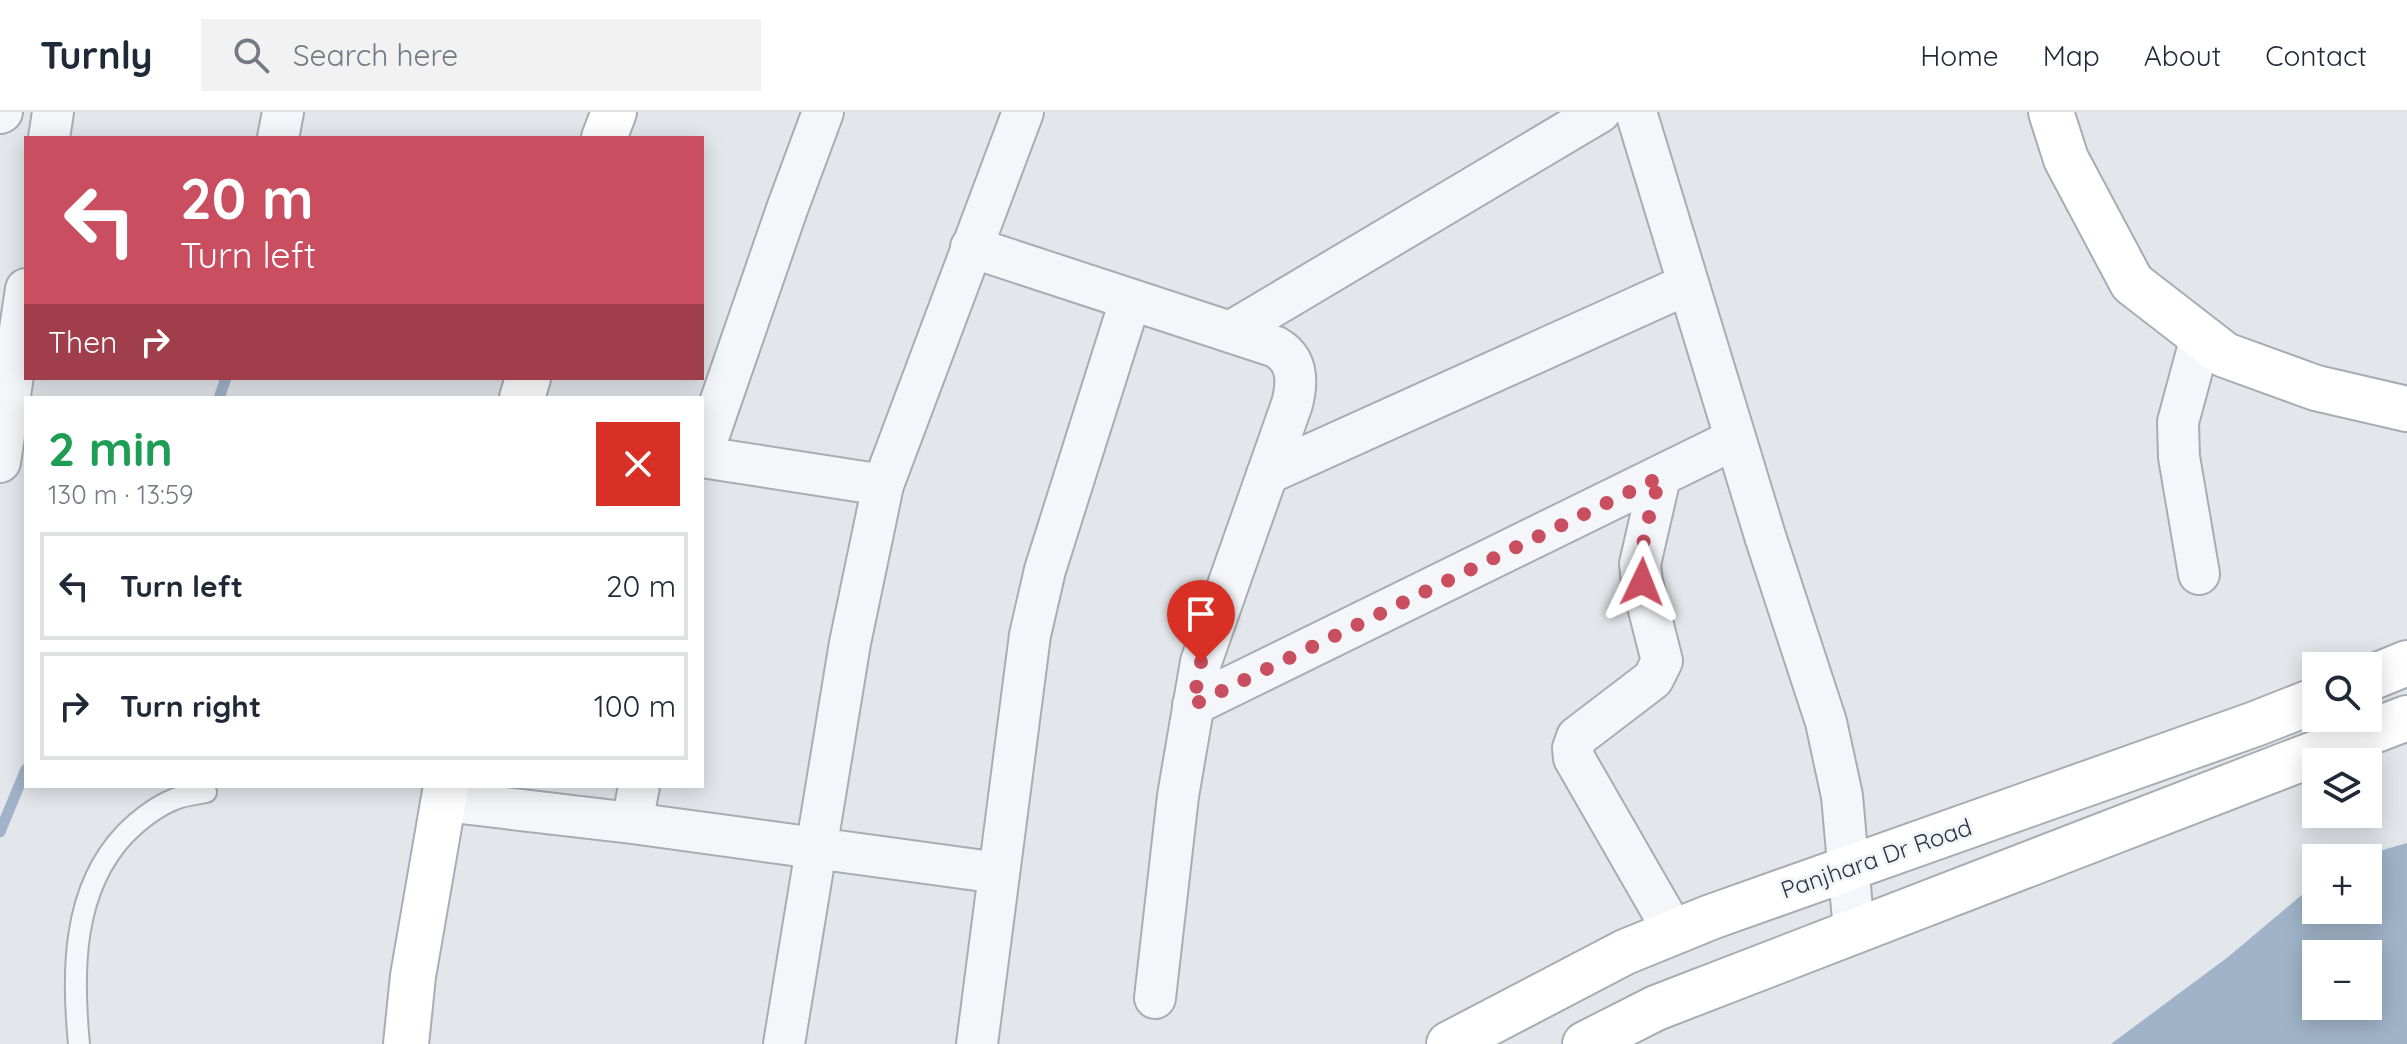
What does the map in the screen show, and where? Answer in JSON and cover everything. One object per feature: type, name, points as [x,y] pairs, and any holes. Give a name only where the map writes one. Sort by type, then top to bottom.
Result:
[{"type":"street","points":[[49,136],[53,112]]},
{"type":"street","points":[[278,136],[283,112]]},
{"type":"street","points":[[605,136],[614,112]]},
{"type":"street","points":[[704,450],[823,112]]},
{"type":"street","points":[[784,1044],[850,643],[883,485],[1023,112]]},
{"type":"street","points":[[1230,332],[1600,112]]},
{"type":"street","points":[[1636,112],[1735,439],[1826,722],[1842,796],[1854,931]]},
{"type":"street","points":[[2051,112],[2066,159],[2132,283],[2225,355],[2316,388],[2407,409]]},
{"type":"street","points":[[971,247],[1276,347],[1287,354],[1293,364],[1297,384],[1201,662],[1178,796],[1155,998]]},
{"type":"street","points":[[1267,474],[1688,284]]},
{"type":"street","points":[[977,1044],[1024,678],[1045,570],[1130,301]]},
{"type":"street","points":[[0,462],[24,302]]},
{"type":"street","points":[[2199,574],[2179,457],[2178,422],[2201,337]]},
{"type":"street","points":[[1193,705],[1735,439]]},
{"type":"street","points":[[704,456],[883,485]]},
{"type":"street","points":[[1660,477],[1640,564],[1662,661],[1660,669],[1653,679],[1577,737],[1573,748],[1574,758],[1674,932]]},
{"type":"street","points":[[2382,673],[2407,663]]},
{"type":"street","name":"Panjhara Dr Road","points":[[1449,1044],[1625,952],[1674,932],[2302,706]]},
{"type":"street","points":[[1585,1044],[1656,1008],[2407,718]]},
{"type":"street","points":[[406,1044],[413,976],[445,793],[636,804],[817,847],[999,873]]},
{"type":"lane","points":[[79,1044],[75,996],[79,934],[91,882],[111,849],[139,820],[175,799],[206,792]]},
{"type":"water","points":[[2407,843],[2407,1044],[2111,1044],[2228,957],[2302,895],[2302,924],[2382,924],[2382,850]]},
{"type":"waterway","points":[[220,396],[225,380]]},
{"type":"waterway","points":[[0,832],[24,774]]},
{"type":"route","points":[[1201,662],[1193,705],[1660,477],[1640,564],[1642,582]]}]
